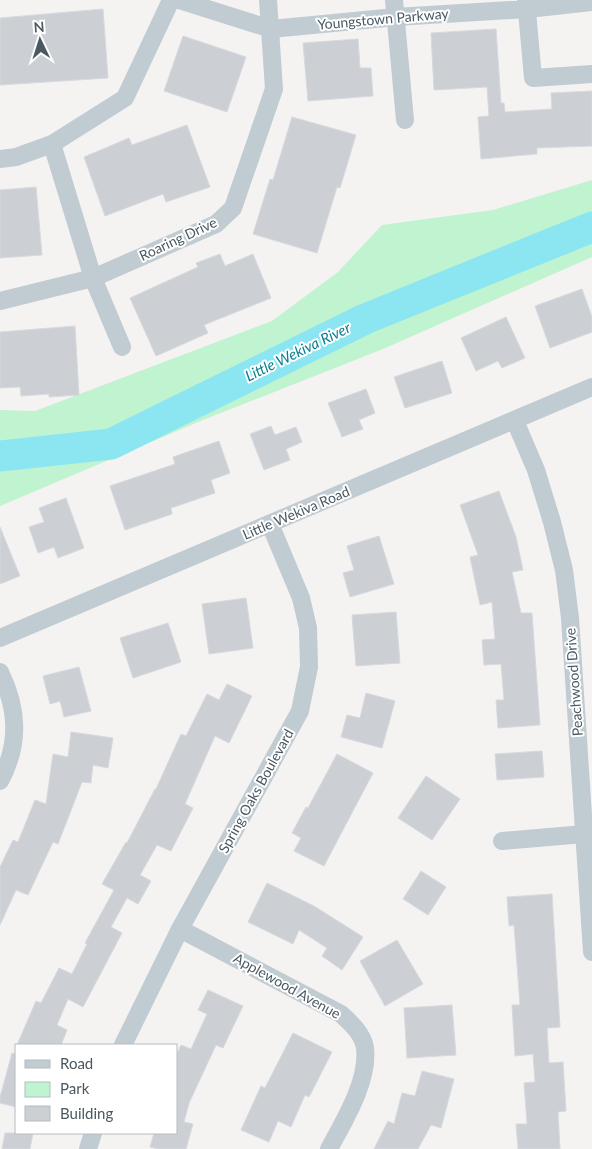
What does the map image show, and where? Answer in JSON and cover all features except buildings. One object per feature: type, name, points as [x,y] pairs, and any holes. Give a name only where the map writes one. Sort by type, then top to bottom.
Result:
[{"type":"street","points":[[0,159],[16,157],[52,144],[125,98],[171,0]]},
{"type":"street","name":"Youngstown Parkway","points":[[179,0],[271,29],[395,9],[592,2]]},
{"type":"street","name":"Roaring Drive","points":[[0,301],[93,278],[216,224],[233,208],[274,89],[268,0]]},
{"type":"street","points":[[527,4],[533,78],[592,74]]},
{"type":"street","points":[[395,9],[405,120]]},
{"type":"street","points":[[52,144],[93,278],[122,347]]},
{"type":"street","name":"Little Wekiva Road","points":[[0,638],[592,387]]},
{"type":"street","name":"Peachwood Drive","points":[[515,421],[536,470],[564,570],[570,618],[592,952]]},
{"type":"street","name":"Spring Oaks Boulevard","points":[[123,1044],[180,929],[300,711],[308,668],[308,628],[301,598],[270,524]]},
{"type":"street","points":[[0,672],[9,690],[15,720],[13,747],[0,781]]},
{"type":"street","points":[[502,841],[584,834]]},
{"type":"street","name":"Applewood Avenue","points":[[180,929],[341,1014],[356,1028],[365,1047],[364,1074],[352,1104],[329,1149]]},
{"type":"street","points":[[88,1149],[93,1134]]},
{"type":"green space","points":[[592,180],[592,257],[383,349],[203,420],[0,506],[0,410],[35,411],[272,321],[338,272],[382,225],[493,210]]},
{"type":"waterway","name":"Little Wekiva River","points":[[0,456],[111,444],[365,319],[592,227]]}]
